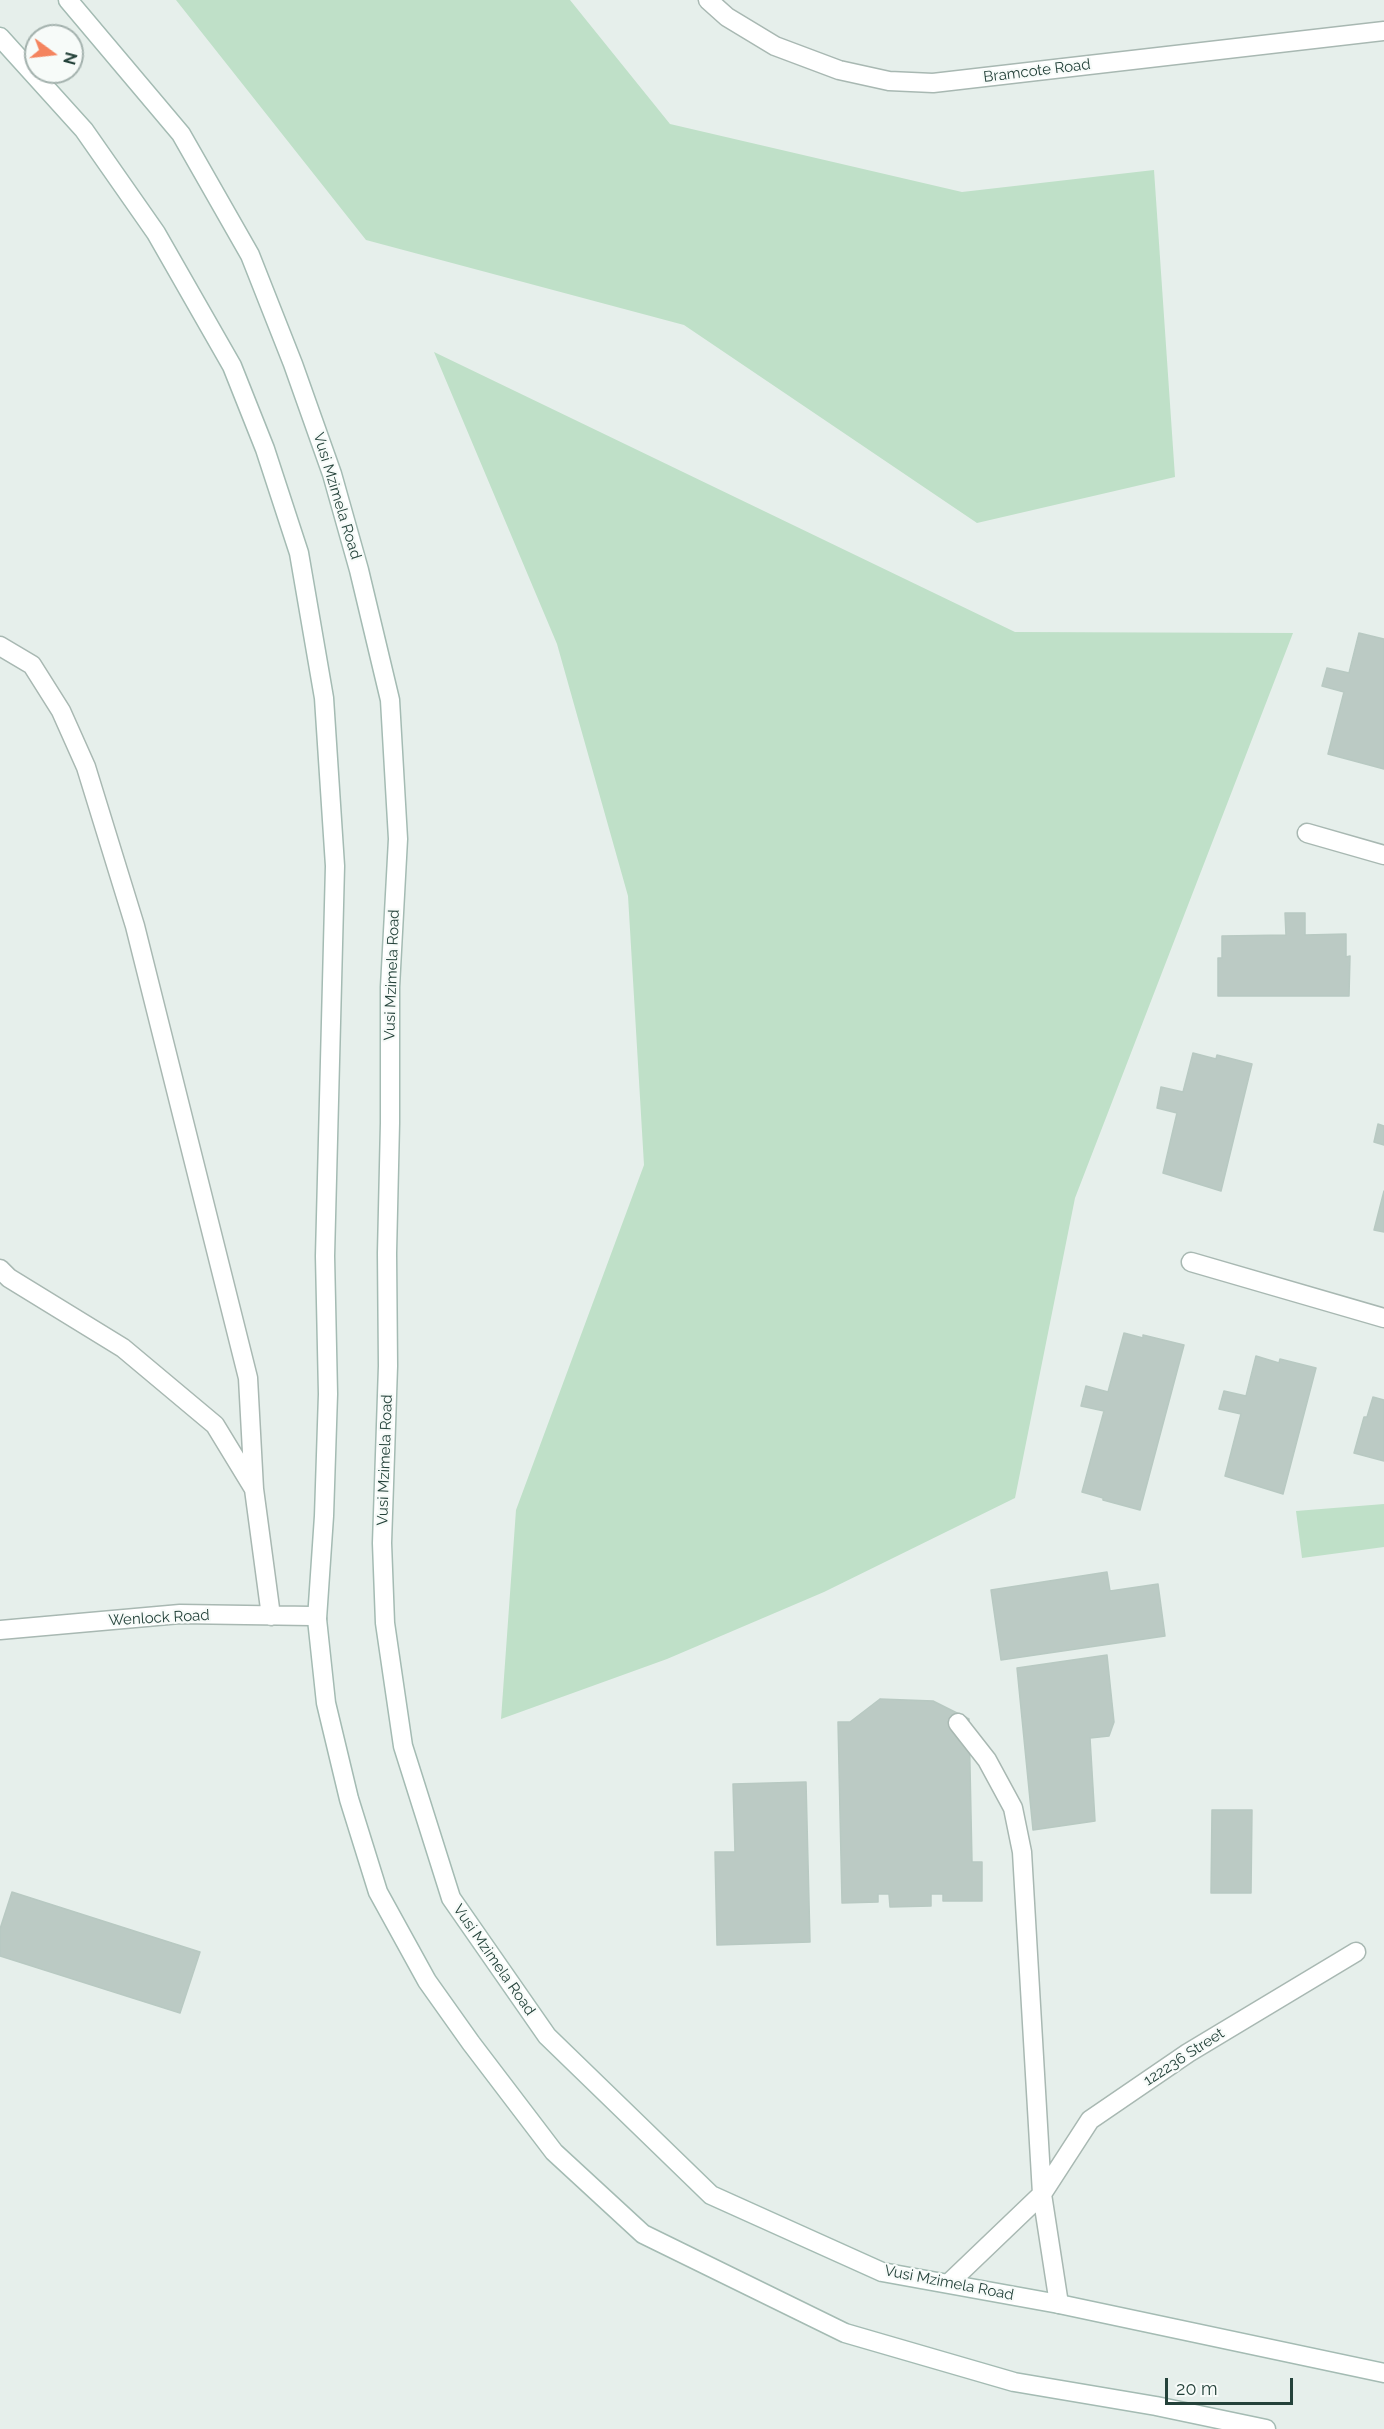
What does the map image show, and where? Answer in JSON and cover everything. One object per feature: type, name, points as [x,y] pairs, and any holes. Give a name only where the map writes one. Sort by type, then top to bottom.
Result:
[{"type":"main road","name":"Vusi Mzimela Road","points":[[68,0],[181,134],[250,255],[293,364],[332,474],[359,570],[390,700],[398,839],[390,987],[388,1366],[382,1543],[385,1623],[403,1746],[451,1898],[547,2036],[711,2195],[882,2272],[1059,2304],[1384,2373]]},
{"type":"main road","name":"Bramcote Road","points":[[708,0],[727,17],[775,46],[839,70],[889,81],[922,83],[1384,31]]},
{"type":"main road","points":[[0,37],[84,130],[156,233],[232,366],[266,449],[299,553],[324,698],[335,866],[325,1256],[328,1394],[324,1516],[317,1619],[326,1703],[349,1799],[378,1892],[427,1981],[554,2152],[643,2234],[845,2333],[1014,2382],[1156,2406],[1266,2429]]},
{"type":"main road","points":[[0,646],[32,665],[61,711],[86,767],[135,926],[248,1378],[254,1489],[271,1617]]},
{"type":"main road","points":[[1307,833],[1384,855]]},
{"type":"main road","points":[[1191,1262],[1384,1318]]},
{"type":"main road","points":[[0,1269],[9,1278],[123,1348],[215,1425],[254,1489]]},
{"type":"main road","name":"Wenlock Road","points":[[0,1630],[180,1614],[311,1616],[317,1619]]},
{"type":"main road","points":[[958,1723],[987,1760],[1013,1808],[1022,1852],[1042,2194],[1059,2304]]},
{"type":"main road","name":"122236 Street","points":[[949,2283],[1042,2194],[1090,2120],[1188,2053],[1356,1952]]},
{"type":"green space","points":[[176,0],[570,0],[670,124],[962,192],[1154,170],[1175,477],[977,523],[684,325],[366,240]]},
{"type":"green space","points":[[434,352],[1015,632],[1293,633],[1075,1198],[1015,1498],[824,1592],[667,1659],[501,1719],[516,1510],[644,1165],[628,896],[557,644]]},
{"type":"green space","points":[[1384,1504],[1384,1547],[1302,1558],[1296,1511]]},
{"type":"building","points":[[1359,633],[1384,639],[1384,769],[1328,754],[1344,692],[1322,686],[1327,668],[1349,673]]},
{"type":"building","points":[[1285,913],[1305,913],[1305,935],[1346,934],[1346,957],[1350,956],[1349,996],[1218,996],[1218,958],[1222,958],[1222,936],[1286,935]]},
{"type":"building","points":[[1193,1053],[1216,1059],[1217,1055],[1252,1064],[1221,1191],[1163,1173],[1177,1113],[1157,1108],[1161,1087],[1183,1092]]},
{"type":"building","points":[[1378,1124],[1384,1126],[1384,1145],[1374,1142]]},
{"type":"building","points":[[1384,1191],[1384,1232],[1374,1230]]},
{"type":"building","points":[[1124,1333],[1184,1345],[1140,1510],[1082,1492],[1104,1411],[1081,1406],[1086,1386],[1108,1392]]},
{"type":"building","points":[[1256,1356],[1279,1363],[1280,1359],[1316,1368],[1283,1494],[1225,1476],[1241,1414],[1219,1409],[1224,1391],[1246,1396]]},
{"type":"building","points":[[1373,1397],[1384,1400],[1384,1461],[1354,1453],[1364,1417],[1367,1417]]},
{"type":"building","points":[[1107,1572],[1110,1591],[1158,1584],[1165,1636],[1001,1660],[991,1590]]},
{"type":"building","points":[[1107,1655],[1114,1722],[1109,1736],[1090,1738],[1095,1821],[1033,1830],[1017,1668]]},
{"type":"building","points":[[880,1699],[933,1701],[969,1719],[972,1862],[982,1862],[982,1901],[943,1901],[943,1894],[931,1894],[931,1906],[890,1907],[889,1894],[878,1894],[878,1902],[842,1903],[838,1722],[850,1722]]},
{"type":"building","points":[[806,1782],[810,1942],[717,1945],[715,1852],[735,1852],[733,1784]]},
{"type":"building","points":[[1212,1810],[1252,1810],[1251,1893],[1211,1893]]},
{"type":"building","points":[[12,1892],[200,1952],[180,2013],[0,1956],[0,1929]]}]
